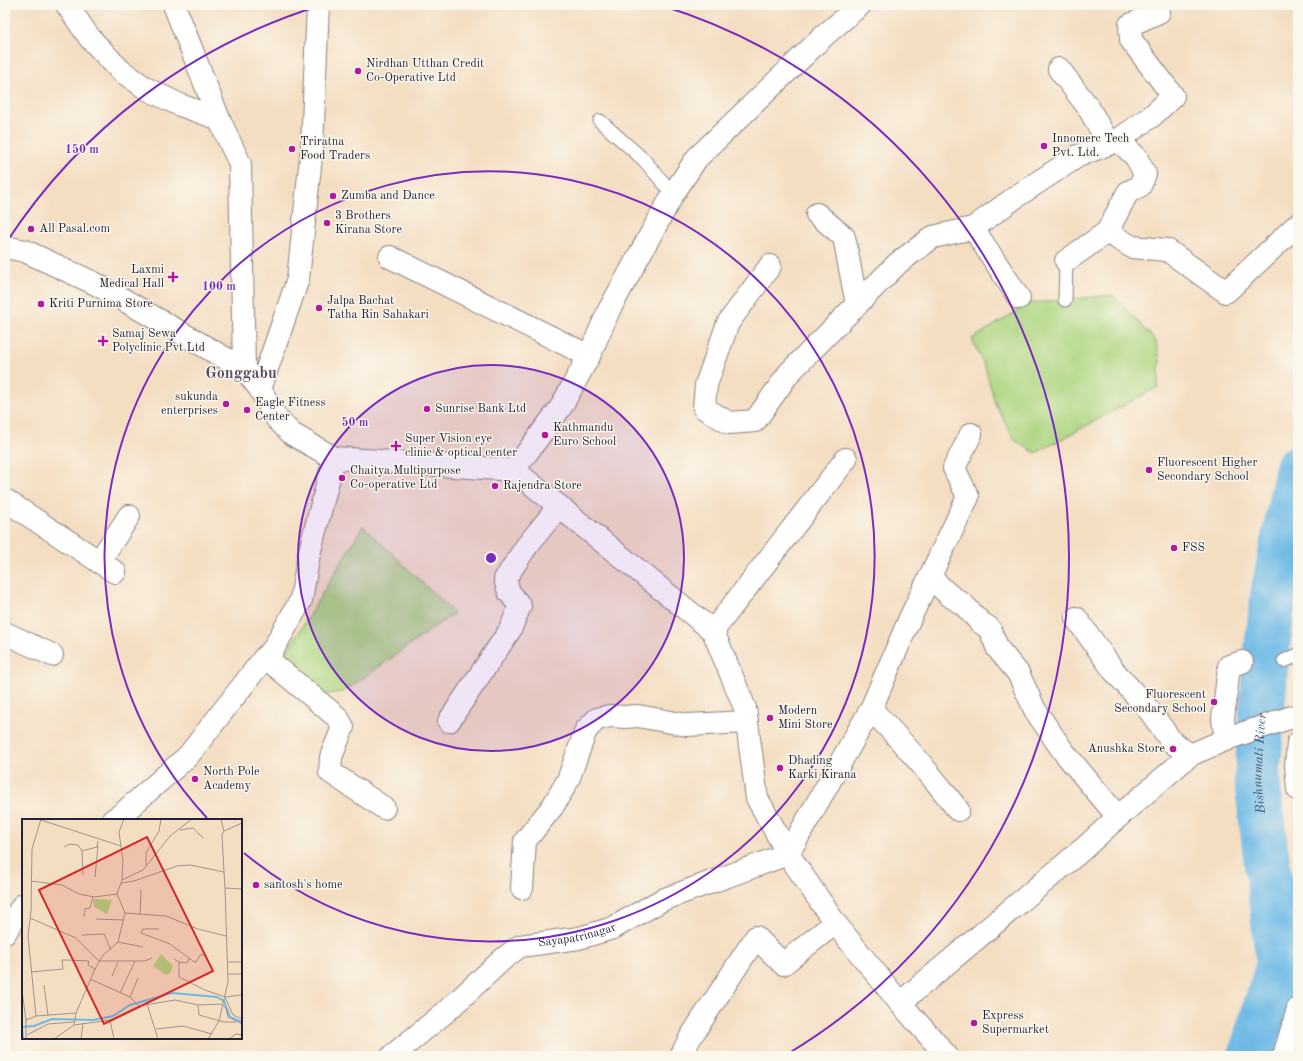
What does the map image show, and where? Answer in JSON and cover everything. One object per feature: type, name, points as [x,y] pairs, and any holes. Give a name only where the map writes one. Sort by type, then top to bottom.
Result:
[{"type":"street","points":[[67,5],[89,37],[120,70],[147,89],[180,105],[219,119]]},
{"type":"street","points":[[174,5],[219,119],[240,164],[244,369]]},
{"type":"street","points":[[260,389],[298,279],[312,147],[318,5]]},
{"type":"street","points":[[514,470],[561,407],[589,356],[609,310],[673,194],[697,158],[825,35],[860,5]]},
{"type":"street","points":[[770,266],[728,323],[706,385],[704,408],[729,423],[755,421],[789,373],[898,263],[933,236],[973,228],[1020,194],[1078,156],[1114,142],[1152,116],[1173,96],[1131,40],[1130,25],[1159,12]]},
{"type":"street","points":[[1059,69],[1114,142],[1136,157],[1145,174],[1140,186],[1128,192],[1107,232],[1066,261]]},
{"type":"street","points":[[817,214],[844,236],[857,305]]},
{"type":"street","points":[[1107,232],[1132,247],[1167,250],[1226,292],[1298,224]]},
{"type":"street","points":[[973,228],[1019,298]]},
{"type":"street","points":[[5,248],[25,251],[96,284],[244,369],[260,389],[277,419],[292,434],[334,458],[514,470],[713,631],[745,708],[757,798],[788,854],[835,923],[900,1003],[947,1056]]},
{"type":"street","points":[[390,257],[589,356]]},
{"type":"street","points":[[788,854],[871,709],[907,625],[968,497],[954,468],[972,434]]},
{"type":"street","points":[[114,819],[188,756],[265,657],[272,651],[301,600],[308,554],[334,458]]},
{"type":"street","points":[[713,631],[846,459]]},
{"type":"street","points":[[5,500],[107,567],[129,516]]},
{"type":"street","points":[[450,721],[510,630],[520,606],[509,592],[506,579],[526,548],[559,506]]},
{"type":"street","points":[[930,577],[949,595],[964,605],[980,622],[989,628],[998,649],[1018,673],[1035,710],[1063,751],[1118,817]]},
{"type":"street","points":[[1076,618],[1114,671],[1149,710],[1172,742],[1190,755]]},
{"type":"street","points":[[5,633],[52,655]]},
{"type":"street","points":[[265,657],[338,718],[343,727],[331,757],[330,772],[384,808]]},
{"type":"street","points":[[1229,738],[1223,719],[1229,666],[1242,662]]},
{"type":"street","points":[[871,709],[906,746],[958,810]]},
{"type":"street","points":[[522,888],[525,841],[553,806],[568,780],[586,730],[597,719],[610,716],[638,716],[688,725],[748,722]]},
{"type":"street","points":[[900,1003],[1060,869],[1190,755],[1229,738],[1288,718]]},
{"type":"street","points":[[1298,743],[1296,765],[1298,789]]},
{"type":"street","name":"Sayapatrinagar","points":[[392,1056],[448,1010],[503,959],[520,946],[579,938],[613,928],[662,900],[788,854]]},
{"type":"street","points":[[5,933],[22,907]]},
{"type":"street","points":[[681,1056],[690,1038],[756,937],[783,964],[835,923]]},
{"type":"street","points":[[1284,1056],[1298,1009]]},
{"type":"lane","points":[[600,121],[644,160],[673,194]]},
{"type":"lane","points":[[1065,300],[1066,261]]},
{"type":"lane","points":[[1284,661],[1298,654]]},
{"type":"green space","points":[[1113,295],[1156,341],[1160,360],[1158,387],[1036,453],[1014,440],[995,403],[985,367],[972,339],[1030,303]]},
{"type":"green space","points":[[363,526],[454,613],[344,692],[316,695],[279,665]]},
{"type":"waterway","name":"Bishnumati River","points":[[1251,1056],[1279,964],[1257,780],[1266,657],[1274,590],[1298,468]]},
{"type":"place","name":"Nirdhan Utthan Credit Co-Operative Ltd","points":[[358,71]]},
{"type":"place","name":"Innomerc Tech Pvt. Ltd.","points":[[1044,146]]},
{"type":"place","name":"Triratna Food Traders","points":[[292,149]]},
{"type":"place","name":"Zumba and Dance","points":[[333,196]]},
{"type":"place","name":"3 Brothers Kirana Store","points":[[327,223]]},
{"type":"place","name":"All Pasal.com","points":[[31,229]]},
{"type":"place","name":"Laxmi Medical Hall","points":[[173,277]]},
{"type":"place","name":"Kriti Purnima Store","points":[[41,304]]},
{"type":"place","name":"Jalpa Bachat Tatha Rin Sahakari","points":[[319,308]]},
{"type":"place","name":"Samaj Sewa Polyclinic Pvt Ltd","points":[[103,341]]},
{"type":"place","name":"sukunda enterprises","points":[[226,404]]},
{"type":"place","name":"Sunrise Bank Ltd","points":[[427,409]]},
{"type":"place","name":"Eagle Fitness Center","points":[[247,410]]},
{"type":"place","name":"Kathmandu Euro School","points":[[545,435]]},
{"type":"place","name":"Super Vision eye clinic & optical center","points":[[396,446]]},
{"type":"place","name":"Fluorescent Higher Secondary School","points":[[1149,470]]},
{"type":"place","name":"Chaitya Multipurpose Co-operative Ltd","points":[[342,478]]},
{"type":"place","name":"Rajendra Store","points":[[495,486]]},
{"type":"place","name":"FSS","points":[[1174,548]]},
{"type":"place","name":"Fluorescent Secondary School","points":[[1214,702]]},
{"type":"place","name":"Modern Mini Store","points":[[770,718]]},
{"type":"place","name":"Anushka Store","points":[[1173,749]]},
{"type":"place","name":"Dhading Karki Kirana","points":[[780,768]]},
{"type":"place","name":"North Pole Academy","points":[[195,779]]},
{"type":"place","name":"santosh's home","points":[[256,885]]},
{"type":"place","name":"Express Supermarket","points":[[974,1023]]},
{"type":"district","name":"Gonggabu","points":[[241,374]]}]
